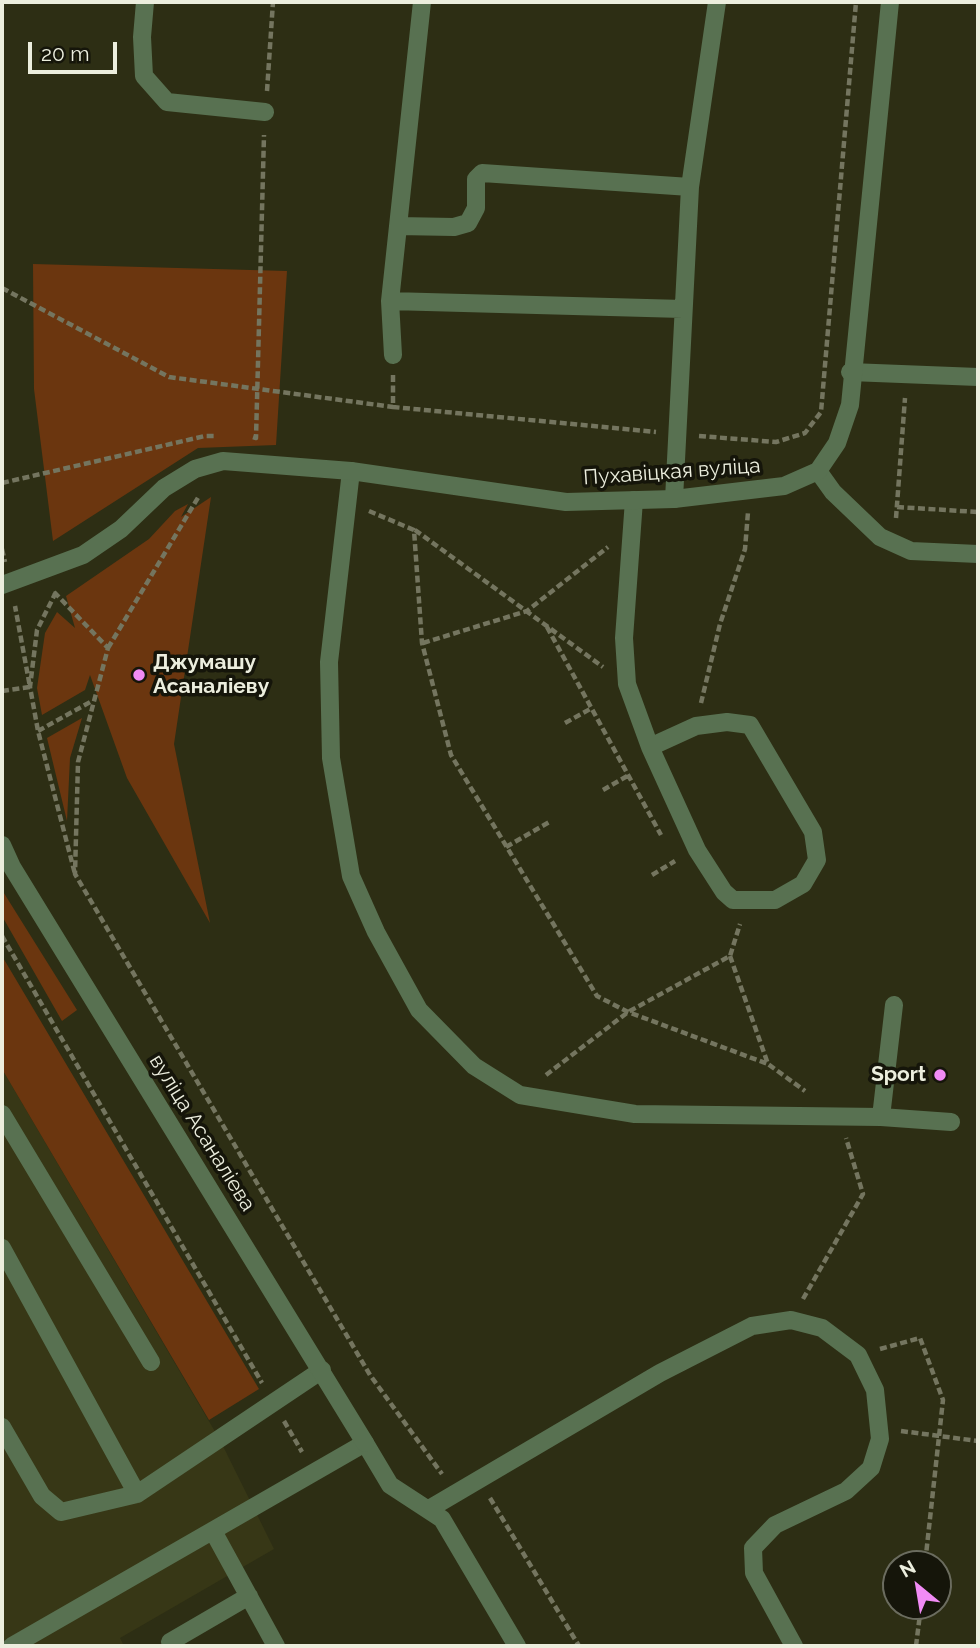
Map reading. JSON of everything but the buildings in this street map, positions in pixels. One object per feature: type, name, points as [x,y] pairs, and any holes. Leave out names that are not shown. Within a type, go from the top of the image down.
[{"type":"street","points":[[145,2],[142,37],[145,76],[167,102],[265,112]]},
{"type":"street","points":[[393,355],[390,301],[422,2]]},
{"type":"street","points":[[674,499],[690,187],[717,2]]},
{"type":"street","points":[[890,2],[850,372],[850,405],[837,443],[818,471],[859,519],[880,537],[911,551],[978,554]]},
{"type":"street","points":[[398,226],[454,227],[468,223],[476,208],[476,179],[482,173],[690,187]]},
{"type":"street","points":[[390,301],[682,309]]},
{"type":"street","points":[[850,372],[978,377]]},
{"type":"street","name":"Пухавіцкая вуліца","points":[[7,590],[83,555],[121,529],[164,488],[195,469],[223,461],[351,471],[566,502],[674,499],[784,486],[818,471]]},
{"type":"street","points":[[351,471],[329,662],[331,758],[351,876],[376,932],[419,1010],[474,1066],[520,1095],[635,1114],[881,1117],[951,1122]]},
{"type":"street","points":[[635,500],[624,638],[627,684],[650,747],[697,850],[724,892],[733,900],[775,900],[803,884],[817,860],[813,832],[750,725],[727,722],[696,726],[650,747]]},
{"type":"street","name":"вуліца Асаналіева","points":[[2,845],[60,947],[322,1370],[390,1485],[442,1519],[517,1646]]},
{"type":"street","points":[[881,1117],[894,1005]]},
{"type":"street","points":[[2,1114],[151,1362]]},
{"type":"street","points":[[2,1248],[137,1494]]},
{"type":"street","points":[[429,1509],[660,1373],[752,1326],[791,1320],[822,1328],[858,1355],[875,1390],[880,1439],[872,1468],[846,1491],[775,1525],[753,1548],[754,1573],[794,1646]]},
{"type":"street","points":[[2,1427],[42,1496],[61,1512],[137,1494],[322,1370]]},
{"type":"street","points":[[12,1646],[365,1443]]},
{"type":"street","points":[[214,1531],[276,1646]]},
{"type":"street","points":[[173,1646],[170,1642],[249,1596]]},
{"type":"path","points":[[244,437],[256,438],[265,112],[274,2]]},
{"type":"path","points":[[2,288],[169,377],[393,407]]},
{"type":"path","points":[[894,544],[905,396],[917,397]]},
{"type":"path","points":[[2,483],[205,436],[218,436]]},
{"type":"path","points":[[75,874],[78,762],[108,648],[204,488],[194,492]]},
{"type":"path","points":[[696,726],[720,624],[745,549],[751,490]]},
{"type":"path","points":[[347,502],[414,530],[627,684]]},
{"type":"path","points":[[897,507],[978,512]]},
{"type":"path","points":[[422,643],[527,611],[633,527]]},
{"type":"path","points":[[414,530],[422,643],[451,755],[597,996],[628,1012],[768,1063]]},
{"type":"path","points":[[30,687],[37,630],[54,592],[64,588]]},
{"type":"path","points":[[7,590],[38,731],[75,874],[370,1375],[456,1493]]},
{"type":"path","points":[[54,592],[108,648]]},
{"type":"path","points":[[547,626],[664,840]]},
{"type":"path","points":[[2,691],[30,687]]},
{"type":"path","points":[[38,731],[93,700]]},
{"type":"path","points":[[565,723],[592,708]]},
{"type":"path","points":[[603,790],[629,775]]},
{"type":"path","points":[[506,847],[551,821]]},
{"type":"path","points":[[652,875],[676,861],[670,850]]},
{"type":"path","points":[[520,1095],[628,1012],[730,956],[746,902]]},
{"type":"path","points":[[2,936],[314,1472]]},
{"type":"path","points":[[858,1355],[920,1338],[943,1400],[927,1550]]},
{"type":"path","points":[[879,1429],[978,1441]]},
{"type":"path","points":[[479,1479],[579,1646]]},
{"type":"path","points":[[916,1646],[919,1620]]},
{"type":"shaded area","points":[[33,264],[287,271],[276,445],[198,448],[53,541],[34,389]]},
{"type":"shaded area","points":[[211,497],[174,744],[210,923],[127,778],[90,675],[85,690],[42,715],[37,688],[45,633],[57,612],[75,628],[66,596],[149,539],[175,511],[188,504],[181,517]]},
{"type":"shaded area","points":[[82,718],[70,758],[67,821],[47,738]]},
{"type":"shaded area","points":[[2,890],[77,1010],[62,1021],[2,916]]},
{"type":"shaded area","points":[[2,956],[259,1389],[209,1420],[2,1069]]},
{"type":"shaded area","points":[[2,1069],[220,1440],[274,1549],[120,1638],[124,1646],[2,1646]]},
{"type":"place","name":"Джумашу Асаналіеву","points":[[139,675]]},
{"type":"place","name":"Sport","points":[[940,1075]]}]
